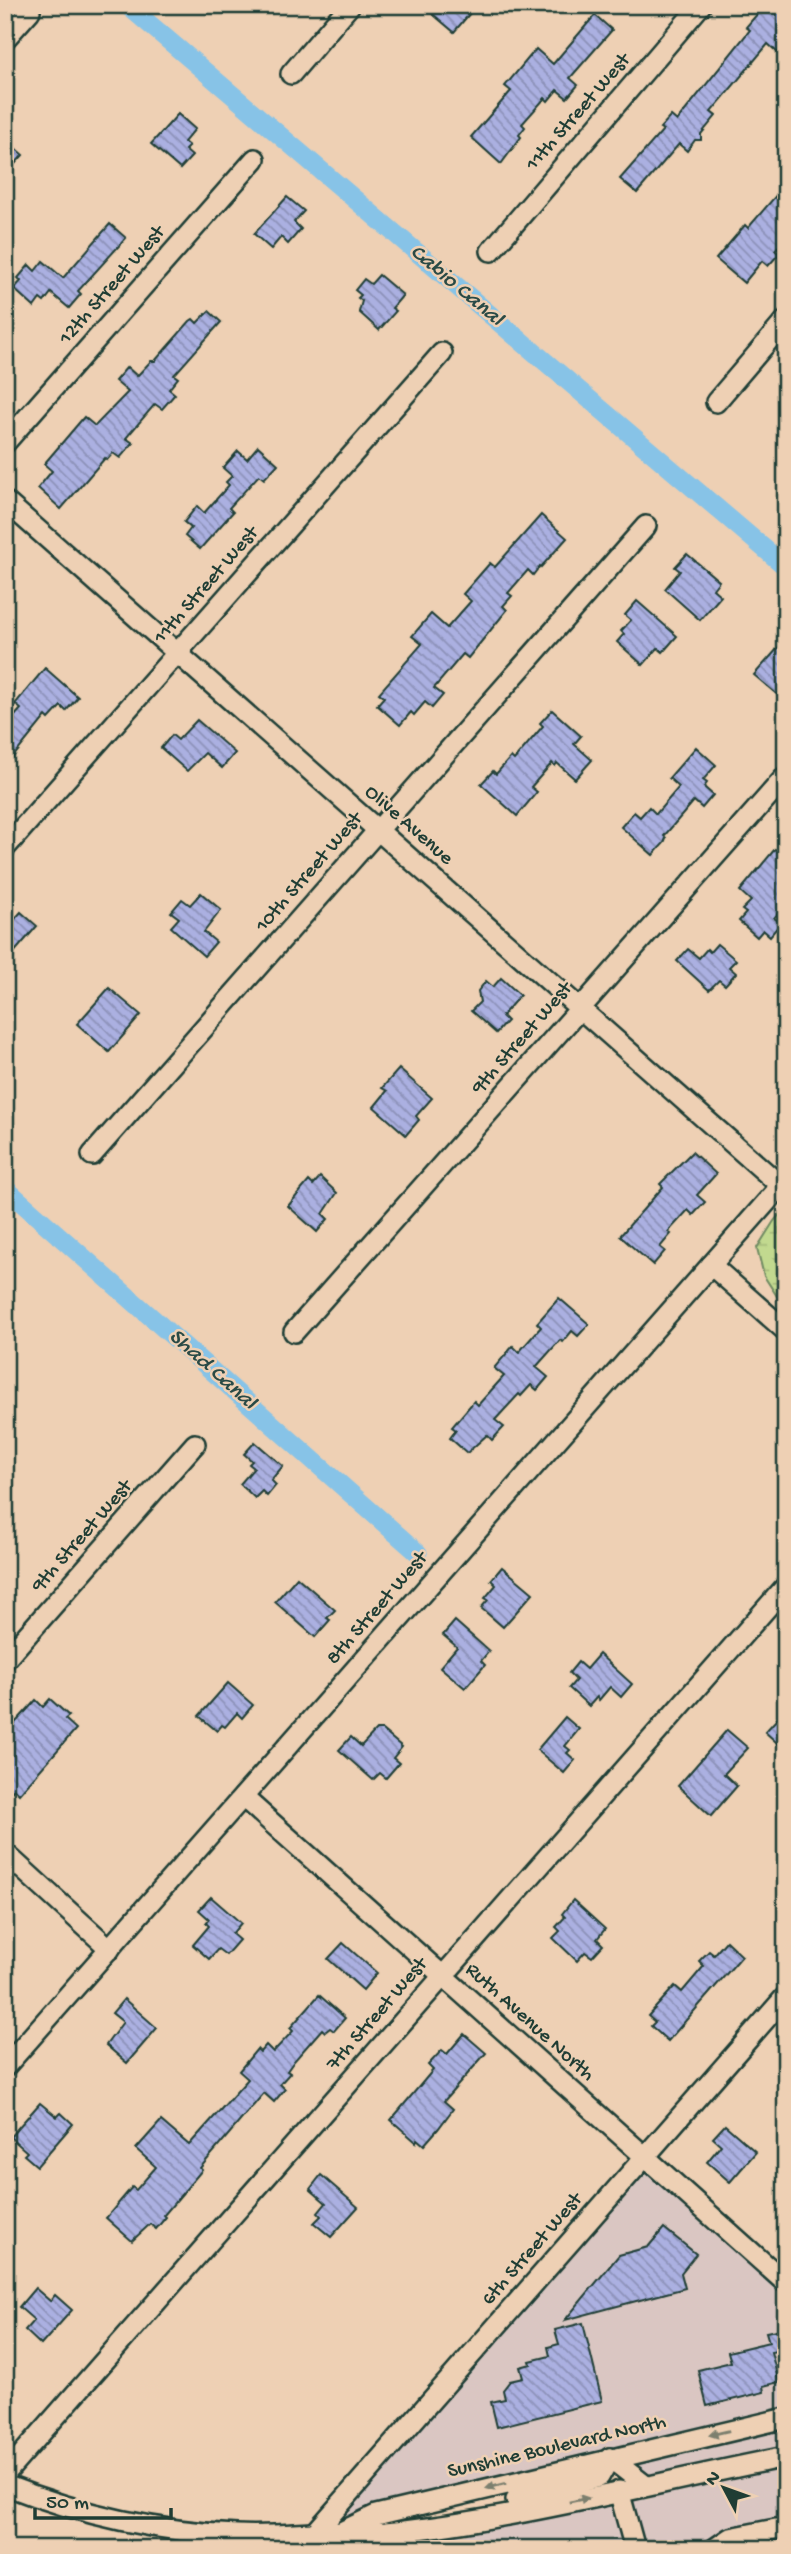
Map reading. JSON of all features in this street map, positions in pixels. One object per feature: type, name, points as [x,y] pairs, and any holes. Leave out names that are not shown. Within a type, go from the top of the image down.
[{"type":"street","points":[[291,74],[350,5]]},
{"type":"street","name":"11th Street West","points":[[491,251],[701,5]]},
{"type":"street","points":[[5,39],[30,11]]},
{"type":"street","name":"12th Street West","points":[[5,443],[255,159]]},
{"type":"street","points":[[716,402],[786,320]]},
{"type":"street","name":"11th Street West","points":[[5,848],[442,353]]},
{"type":"street","name":"Olive Avenue","points":[[5,501],[580,1008],[783,1183]]},
{"type":"street","name":"10th Street West","points":[[92,1155],[646,526]]},
{"type":"street","name":"9th Street West","points":[[294,1332],[786,776]]},
{"type":"street","name":"8th Street West","points":[[5,2067],[783,1183]]},
{"type":"street","points":[[711,1265],[786,1331]]},
{"type":"street","name":"9th Street West","points":[[5,1660],[195,1444]]},
{"type":"street","name":"7th Street West","points":[[5,2474],[786,1586]]},
{"type":"street","name":"Ruth Avenue North","points":[[243,1797],[786,2283]]},
{"type":"street","points":[[5,1853],[110,1948]]},
{"type":"street","name":"6th Street West","points":[[303,2539],[786,1996]]},
{"type":"street","name":"Sunshine Boulevard North","points":[[342,2532],[376,2515],[786,2418]]},
{"type":"street","name":"Sunshine Boulevard North","points":[[5,2485],[58,2505],[144,2525],[214,2534],[303,2539],[342,2532],[381,2533],[464,2523],[786,2457]]},
{"type":"street","points":[[464,2523],[489,2507],[599,2477],[610,2458],[646,2486]]},
{"type":"street","points":[[620,2491],[635,2549]]},
{"type":"street","points":[[714,2549],[730,2538],[786,2528]]},
{"type":"shaded area","points":[[655,2159],[786,2269],[786,2407],[611,2448],[606,2445],[603,2450],[372,2505],[339,2521],[332,2521]]},
{"type":"shaded area","points":[[786,2428],[786,2447],[647,2475],[633,2464]]},
{"type":"shaded area","points":[[786,2467],[786,2549],[412,2549],[403,2541],[460,2534],[462,2537],[469,2533],[644,2497],[648,2500],[652,2495]]},
{"type":"green space","points":[[786,1207],[786,1310],[764,1276],[757,1248]]},
{"type":"building","points":[[422,5],[477,5],[454,32]]},
{"type":"building","points":[[765,5],[786,5],[786,60],[768,44],[711,112],[716,116],[701,134],[701,140],[695,140],[687,151],[679,144],[637,193],[620,179],[663,130],[660,128],[671,116],[677,121],[750,30],[746,27]]},
{"type":"building","points":[[595,15],[612,30],[570,78],[578,85],[567,98],[557,90],[548,101],[545,98],[522,124],[525,127],[519,135],[521,137],[501,164],[471,137],[511,91],[505,86],[536,49],[553,64]]},
{"type":"building","points":[[178,114],[195,129],[184,142],[189,146],[185,150],[192,156],[180,169],[151,144]]},
{"type":"building","points":[[5,139],[23,155],[5,175]]},
{"type":"building","points":[[786,184],[786,238],[775,250],[779,254],[768,266],[762,261],[744,283],[716,259],[745,225],[748,228]]},
{"type":"building","points":[[287,197],[304,211],[294,222],[301,229],[288,244],[281,237],[271,249],[254,234]]},
{"type":"building","points":[[110,224],[126,238],[78,291],[81,294],[69,308],[51,293],[44,302],[40,299],[34,307],[14,289],[21,281],[18,278],[29,265],[35,271],[43,261],[63,278]]},
{"type":"building","points":[[379,275],[403,295],[392,308],[396,311],[379,330],[359,312],[362,301],[358,298],[361,295],[355,290],[364,279],[371,284]]},
{"type":"building","points":[[209,311],[221,322],[174,375],[178,378],[169,389],[175,394],[162,409],[155,404],[126,438],[133,443],[120,458],[113,453],[107,460],[105,458],[61,509],[38,488],[52,471],[44,464],[84,417],[95,426],[128,392],[115,381],[127,367],[137,376],[151,361],[155,361],[190,321],[193,319],[197,323]]},
{"type":"building","points":[[258,446],[278,464],[264,479],[259,475],[229,508],[233,512],[200,549],[185,536],[191,528],[184,522],[197,506],[204,513],[229,485],[226,482],[232,476],[223,468],[238,451],[247,459]]},
{"type":"building","points":[[541,515],[567,538],[533,575],[528,570],[508,593],[512,596],[503,606],[507,610],[468,658],[463,654],[434,688],[443,695],[432,708],[425,702],[414,715],[411,712],[400,725],[377,705],[384,697],[379,693],[422,644],[412,636],[431,614],[447,628],[471,601],[463,594],[490,563],[495,567]]},
{"type":"building","points":[[687,554],[719,581],[713,589],[721,596],[700,620],[665,589],[680,571],[675,567]]},
{"type":"building","points":[[637,601],[677,636],[663,652],[658,648],[643,665],[617,642],[624,634],[621,631],[631,620],[625,615]]},
{"type":"building","points":[[786,639],[786,702],[754,675]]},
{"type":"building","points":[[45,668],[78,697],[66,711],[61,706],[49,719],[46,716],[5,767],[5,727],[21,709],[15,704]]},
{"type":"building","points":[[552,710],[581,736],[574,744],[592,760],[575,779],[557,763],[555,766],[552,763],[531,787],[537,792],[517,816],[481,784],[493,771],[496,774],[511,757],[514,760],[543,726],[540,723]]},
{"type":"building","points":[[197,720],[235,753],[222,768],[205,753],[187,771],[161,748],[172,735],[178,740]]},
{"type":"building","points":[[696,747],[716,765],[703,780],[707,783],[704,787],[713,795],[702,808],[694,801],[664,836],[664,843],[653,855],[621,827],[634,812],[640,817],[649,807],[656,814],[679,787],[669,778]]},
{"type":"building","points":[[775,849],[786,858],[786,904],[774,918],[781,923],[770,936],[763,930],[757,937],[739,921],[746,913],[742,910],[751,901],[740,891]]},
{"type":"building","points":[[201,893],[221,910],[204,932],[216,942],[204,956],[171,927],[179,918],[171,912],[182,899],[190,905]]},
{"type":"building","points":[[21,912],[37,926],[5,963],[5,930]]},
{"type":"building","points":[[717,944],[736,960],[729,967],[736,973],[725,985],[719,980],[709,990],[677,961],[688,949],[699,958],[707,949],[710,952]]},
{"type":"building","points":[[501,978],[520,995],[502,1016],[507,1021],[496,1033],[471,1011],[480,1002],[478,991],[486,981],[493,987]]},
{"type":"building","points":[[109,988],[141,1015],[109,1052],[77,1024]]},
{"type":"building","points":[[399,1069],[432,1098],[416,1116],[419,1120],[406,1135],[374,1107],[387,1091],[382,1088]]},
{"type":"building","points":[[692,1152],[716,1174],[697,1195],[705,1202],[693,1215],[688,1210],[668,1232],[671,1234],[660,1247],[665,1251],[653,1265],[620,1236],[663,1187],[660,1184]]},
{"type":"building","points":[[320,1177],[337,1193],[323,1214],[328,1219],[317,1232],[288,1206],[309,1181],[313,1185]]},
{"type":"building","points":[[559,1298],[589,1324],[578,1336],[572,1331],[563,1342],[560,1340],[536,1367],[548,1377],[537,1390],[531,1385],[521,1396],[519,1394],[495,1420],[504,1427],[492,1440],[487,1435],[467,1453],[450,1438],[456,1430],[452,1427],[474,1401],[478,1405],[504,1376],[494,1368],[513,1346],[519,1352],[541,1327],[537,1323]]},
{"type":"building","points":[[255,1442],[283,1466],[271,1480],[276,1485],[267,1496],[262,1491],[255,1498],[240,1484],[254,1468],[249,1464],[252,1461],[244,1454]]},
{"type":"building","points":[[502,1567],[533,1593],[503,1627],[481,1608],[488,1600],[485,1598],[496,1585],[491,1580]]},
{"type":"building","points":[[297,1577],[335,1610],[315,1637],[275,1602]]},
{"type":"building","points":[[455,1621],[489,1651],[481,1661],[485,1665],[465,1688],[440,1667],[457,1647],[443,1635]]},
{"type":"building","points":[[599,1654],[632,1684],[621,1697],[610,1687],[599,1700],[597,1697],[589,1706],[569,1688],[576,1680],[569,1673],[578,1662],[586,1669]]},
{"type":"building","points":[[228,1683],[253,1705],[242,1718],[237,1713],[225,1727],[222,1725],[217,1731],[199,1716]]},
{"type":"building","points":[[50,1699],[69,1716],[65,1719],[76,1729],[19,1794],[14,1789],[5,1799],[5,1734],[36,1700],[43,1707]]},
{"type":"building","points":[[565,1717],[579,1729],[565,1746],[570,1750],[567,1753],[575,1760],[564,1773],[537,1750]]},
{"type":"building","points":[[777,1719],[786,1727],[786,1751],[765,1732]]},
{"type":"building","points":[[376,1730],[382,1730],[402,1747],[393,1758],[399,1763],[386,1778],[380,1773],[373,1780],[339,1750],[351,1737],[361,1746]]},
{"type":"building","points":[[727,1730],[748,1748],[724,1774],[737,1786],[711,1816],[678,1786]]},
{"type":"building","points":[[211,1897],[241,1923],[232,1934],[239,1940],[226,1955],[218,1949],[209,1959],[193,1945],[209,1926],[206,1923],[209,1919],[199,1910]]},
{"type":"building","points":[[573,1900],[605,1929],[597,1939],[603,1945],[592,1957],[585,1952],[577,1961],[553,1938],[560,1931],[556,1927],[565,1917],[562,1914]]},
{"type":"building","points":[[726,1941],[742,1956],[668,2041],[651,2026],[655,2022],[648,2016],[675,1986],[682,1992],[704,1966],[699,1961],[709,1951],[714,1955]]},
{"type":"building","points":[[343,1943],[377,1973],[363,1990],[328,1959]]},
{"type":"building","points":[[319,1995],[345,2018],[334,2031],[330,2028],[325,2032],[322,2029],[294,2061],[287,2071],[290,2073],[280,2084],[285,2089],[274,2102],[264,2093],[200,2168],[202,2170],[164,2215],[166,2217],[156,2229],[150,2224],[132,2241],[106,2218],[132,2187],[136,2190],[156,2167],[136,2149],[161,2121],[189,2145],[248,2079],[239,2071],[257,2049],[260,2052],[266,2045],[273,2052],[293,2031],[290,2028]]},
{"type":"building","points":[[124,1999],[157,2028],[127,2063],[106,2045],[123,2022],[112,2013]]},
{"type":"building","points":[[464,2034],[486,2053],[444,2101],[453,2109],[438,2129],[424,2145],[417,2139],[416,2142],[391,2120],[433,2070],[428,2065],[442,2050],[447,2054]]},
{"type":"building","points":[[40,2103],[57,2117],[61,2113],[73,2124],[37,2166],[24,2155],[27,2152],[10,2137]]},
{"type":"building","points":[[725,2125],[756,2152],[730,2182],[707,2162],[721,2145],[713,2138]]},
{"type":"building","points":[[321,2175],[358,2207],[331,2237],[314,2223],[321,2216],[318,2213],[326,2203],[310,2189]]},
{"type":"building","points":[[664,2228],[696,2254],[681,2273],[685,2288],[565,2320],[619,2255],[648,2247]]},
{"type":"building","points":[[35,2288],[50,2301],[55,2295],[72,2310],[41,2345],[25,2330],[34,2320],[19,2307]]},
{"type":"building","points":[[583,2323],[602,2401],[497,2427],[491,2402],[505,2399],[503,2390],[510,2381],[523,2378],[520,2367],[531,2364],[530,2361],[550,2356],[548,2347],[559,2344],[555,2330]]},
{"type":"building","points":[[781,2329],[786,2349],[771,2352],[779,2382],[763,2386],[764,2392],[707,2406],[698,2370],[731,2362],[728,2352],[769,2342],[766,2332]]},
{"type":"waterway","name":"Cabio Canal","points":[[127,5],[786,567]]},
{"type":"waterway","name":"Shad Canal","points":[[5,1188],[418,1553]]}]
